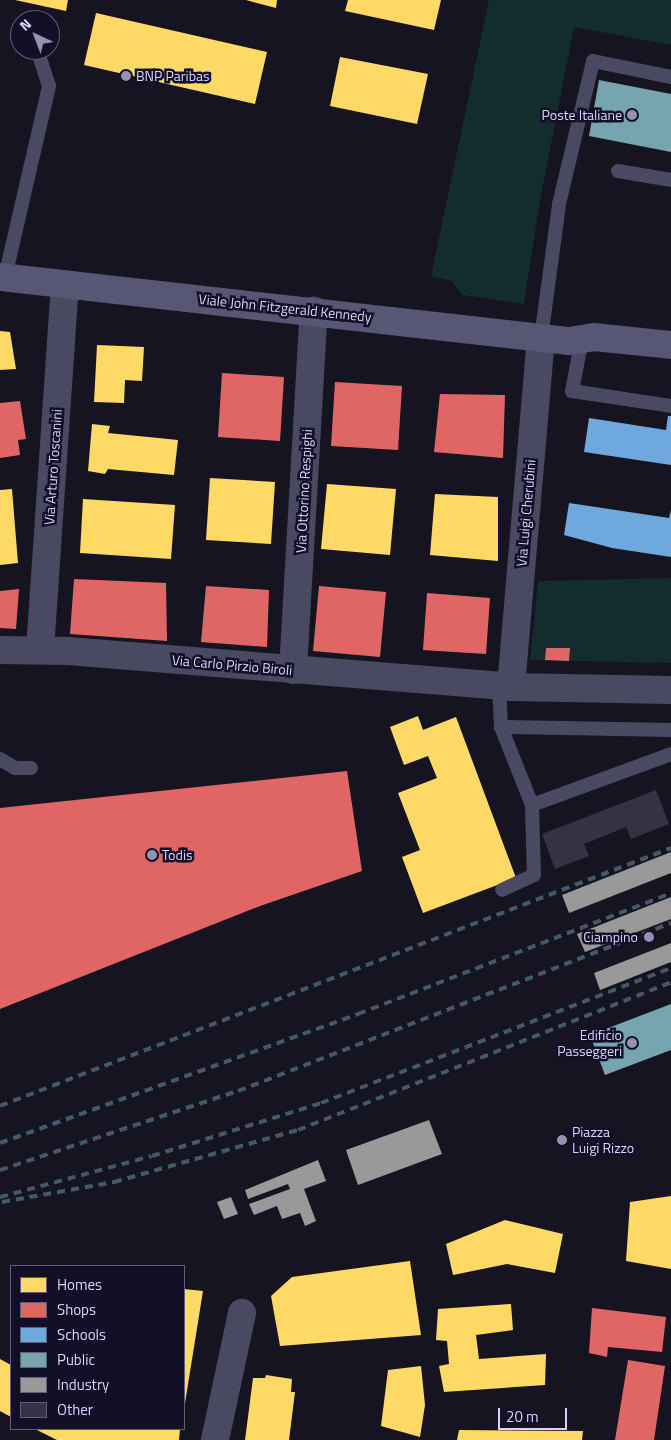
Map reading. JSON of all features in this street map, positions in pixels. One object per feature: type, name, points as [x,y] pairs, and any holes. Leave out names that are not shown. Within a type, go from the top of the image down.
[{"type":"street","name":"Viale John Fitzgerald Kennedy","points":[[2,277],[541,338],[574,345],[594,356],[671,363]]},
{"type":"street","name":"Via Arturo Toscanini","points":[[40,650],[65,285]]},
{"type":"street","name":"Via Ottorino Respighi","points":[[293,670],[314,311]]},
{"type":"street","name":"Viale John Fitzgerald Kennedy","points":[[574,345],[594,337],[671,345]]},
{"type":"street","name":"Via Luigi Cherubini","points":[[505,687],[541,338]]},
{"type":"street","name":"Via Carlo Pirzio Biroli","points":[[0,650],[40,650],[505,687],[671,690]]},
{"type":"street","points":[[215,1440],[242,1313]]},
{"type":"lane","points":[[2,277],[49,86],[40,60]]},
{"type":"lane","points":[[541,338],[559,204],[593,61],[671,77]]},
{"type":"lane","points":[[618,171],[671,180]]},
{"type":"lane","points":[[574,345],[572,392],[671,406]]},
{"type":"lane","points":[[502,890],[534,875],[532,805],[502,727],[505,687]]},
{"type":"lane","points":[[502,727],[671,730]]},
{"type":"lane","points":[[532,805],[671,754]]},
{"type":"lane","points":[[0,759],[15,768],[31,768]]},
{"type":"green space","points":[[489,0],[671,0],[671,45],[574,27],[540,200],[524,304],[463,295],[451,281],[431,276]]},
{"type":"green space","points":[[671,578],[671,663],[530,660],[538,581]]},
{"type":"building: Homes","points":[[15,0],[68,0],[66,11]]},
{"type":"building: Homes","points":[[246,0],[277,0],[276,8]]},
{"type":"building: Homes","points":[[348,0],[441,0],[434,30],[345,11]]},
{"type":"building: Homes","points":[[96,13],[267,52],[255,104],[84,65]]},
{"type":"building: Homes","points":[[340,57],[428,74],[417,124],[330,106]]},
{"type":"building: Homes","points":[[0,331],[10,332],[16,369],[0,370]]},
{"type":"building: Homes","points":[[97,345],[144,347],[142,381],[125,380],[124,403],[94,402]]},
{"type":"building: Homes","points":[[92,424],[110,426],[108,433],[178,440],[174,475],[108,469],[105,474],[88,471]]},
{"type":"building: Homes","points":[[210,478],[275,482],[271,544],[206,540]]},
{"type":"building: Homes","points":[[327,484],[396,489],[390,555],[321,549]]},
{"type":"building: Homes","points":[[12,489],[18,563],[0,565],[0,490]]},
{"type":"building: Homes","points":[[435,494],[498,497],[498,561],[430,555]]},
{"type":"building: Homes","points":[[83,499],[175,505],[171,559],[80,553]]},
{"type":"building: Homes","points":[[418,716],[423,730],[456,717],[516,878],[423,913],[402,857],[420,850],[398,793],[437,778],[428,756],[404,765],[390,727]]},
{"type":"building: Homes","points":[[671,1196],[671,1269],[626,1261],[630,1202]]},
{"type":"building: Homes","points":[[505,1220],[563,1234],[555,1273],[507,1264],[453,1275],[446,1244]]},
{"type":"building: Homes","points":[[410,1261],[421,1335],[280,1346],[271,1296],[292,1277]]},
{"type":"building: Homes","points":[[185,1289],[203,1291],[185,1403]]},
{"type":"building: Homes","points":[[511,1304],[513,1330],[476,1335],[479,1359],[546,1354],[545,1385],[444,1392],[439,1366],[449,1364],[447,1341],[436,1340],[438,1309]]},
{"type":"building: Homes","points":[[0,1359],[10,1364],[10,1416],[0,1411]]},
{"type":"building: Homes","points":[[421,1366],[425,1405],[420,1437],[381,1426],[388,1370]]},
{"type":"building: Homes","points":[[266,1375],[292,1379],[291,1392],[295,1392],[289,1440],[245,1440],[253,1378],[265,1378]]},
{"type":"building: Homes","points":[[37,1430],[180,1430],[179,1440],[57,1440]]},
{"type":"building: Homes","points":[[459,1430],[583,1431],[582,1440],[457,1440]]},
{"type":"building: Shops","points":[[222,373],[284,377],[280,441],[218,437]]},
{"type":"building: Shops","points":[[335,382],[402,386],[398,450],[331,446]]},
{"type":"building: Shops","points":[[440,394],[505,395],[503,458],[434,452]]},
{"type":"building: Shops","points":[[20,401],[26,439],[18,440],[20,455],[0,458],[0,403]]},
{"type":"building: Shops","points":[[74,579],[166,583],[167,641],[70,634]]},
{"type":"building: Shops","points":[[206,586],[269,590],[267,647],[201,642]]},
{"type":"building: Shops","points":[[319,586],[386,592],[380,657],[313,651]]},
{"type":"building: Shops","points":[[19,589],[16,629],[0,628],[0,591]]},
{"type":"building: Shops","points":[[427,593],[490,598],[486,654],[423,650]]},
{"type":"building: Shops","points":[[546,648],[570,648],[569,661],[545,660]]},
{"type":"building: Shops","points":[[347,771],[362,871],[260,906],[0,1009],[0,808]]},
{"type":"building: Shops","points":[[592,1308],[666,1317],[662,1352],[608,1347],[607,1357],[589,1353]]},
{"type":"building: Shops","points":[[628,1360],[665,1366],[654,1440],[615,1440]]},
{"type":"building: Schools","points":[[668,416],[671,416],[671,465],[584,452],[589,418],[666,430]]},
{"type":"building: Schools","points":[[569,503],[669,518],[671,510],[671,557],[612,548],[564,535]]},
{"type":"building: Public","name":"Poste Italiane","points":[[599,80],[671,94],[671,152],[589,136]]},
{"type":"building: Public","name":"Edificio Passeggeri","points":[[671,1004],[671,1050],[605,1075],[590,1035]]},
{"type":"building: Industry","points":[[671,852],[671,873],[569,913],[562,895]]},
{"type":"building: Industry","points":[[671,897],[671,919],[585,952],[577,934]]},
{"type":"building: Industry","points":[[671,943],[671,962],[600,990],[594,973]]},
{"type":"building: Industry","points":[[429,1120],[442,1154],[358,1185],[346,1150]]},
{"type":"building: Industry","points":[[318,1160],[326,1181],[304,1189],[316,1221],[305,1226],[300,1213],[282,1219],[277,1206],[254,1215],[249,1204],[290,1189],[288,1184],[248,1199],[245,1190]]},
{"type":"building: Industry","points":[[231,1197],[238,1214],[224,1219],[217,1202]]},
{"type":"building: Other","points":[[656,790],[669,824],[631,839],[626,827],[584,844],[589,856],[555,869],[542,834]]},
{"type":"railway","points":[[0,1106],[671,848]]},
{"type":"railway","points":[[0,1143],[358,1014],[671,893]]},
{"type":"railway","points":[[0,1170],[238,1091],[671,923]]},
{"type":"railway","points":[[0,1197],[152,1156],[321,1103],[671,968]]},
{"type":"railway","points":[[2,1202],[114,1182],[298,1130],[671,982]]},
{"type":"place","name":"BNP Paribas","points":[[126,76]]},
{"type":"place","name":"Poste Italiane","points":[[632,115]]},
{"type":"place","name":"Todis","points":[[152,855]]},
{"type":"place","name":"Ciampino","points":[[649,937]]},
{"type":"place","name":"Edificio Passeggeri","points":[[632,1043]]},
{"type":"place","name":"Piazza Luigi Rizzo","points":[[562,1140]]}]
